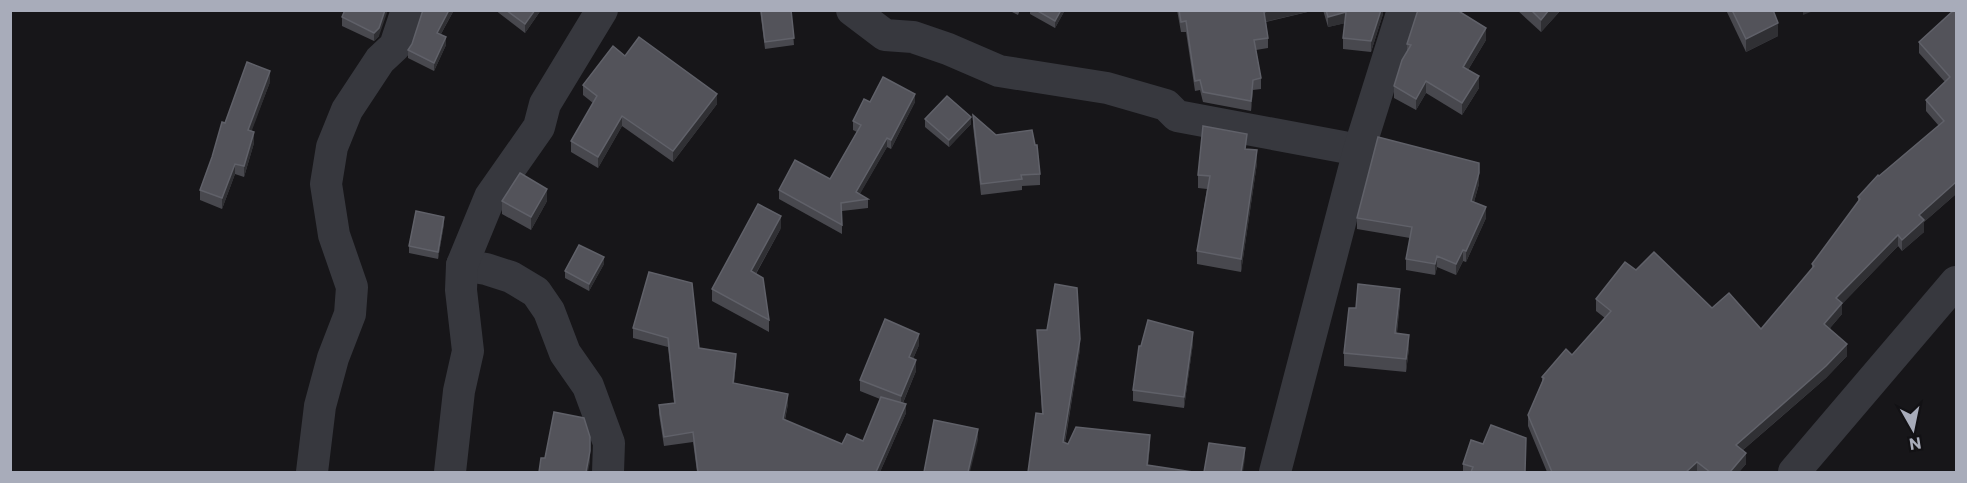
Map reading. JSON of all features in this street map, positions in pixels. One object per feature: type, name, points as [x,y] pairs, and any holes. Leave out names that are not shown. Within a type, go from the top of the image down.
[{"type":"street","points":[[312,472],[321,406],[333,358],[350,314],[352,287],[334,235],[326,184],[332,147],[347,110],[380,60],[395,46],[407,10]]},
{"type":"street","points":[[450,472],[459,391],[468,351],[461,290],[462,265],[490,197],[539,127],[545,104],[602,10]]},
{"type":"street","points":[[852,10],[885,35],[913,37],[999,71],[1107,88],[1166,105],[1177,116],[1359,150]]},
{"type":"street","points":[[1275,472],[1359,150],[1403,10]]},
{"type":"street","points":[[462,265],[486,269],[511,277],[536,292],[549,311],[565,353],[588,386],[609,443],[608,472]]},
{"type":"street","points":[[1794,472],[1956,282]]},
{"type":"building","points":[[345,10],[385,10],[379,28],[374,33],[342,17]]},
{"type":"building","points":[[423,10],[449,10],[437,33],[446,37],[434,63],[408,50]]},
{"type":"building","points":[[506,10],[535,10],[525,24]]},
{"type":"building","points":[[761,10],[791,10],[794,38],[765,42]]},
{"type":"building","points":[[1036,10],[1061,10],[1055,21]]},
{"type":"building","points":[[1179,10],[1270,10],[1264,12],[1268,38],[1254,40],[1261,78],[1253,80],[1251,101],[1203,92],[1200,80],[1195,81],[1186,21],[1181,22]]},
{"type":"building","points":[[1326,10],[1381,10],[1371,41],[1343,38],[1346,12],[1328,17]]},
{"type":"building","points":[[1418,10],[1457,10],[1486,28],[1463,67],[1479,76],[1462,103],[1426,81],[1416,99],[1394,86],[1402,60],[1411,45],[1407,44]]},
{"type":"building","points":[[1531,10],[1549,10],[1541,20]]},
{"type":"building","points":[[1732,10],[1773,10],[1778,23],[1746,39]]},
{"type":"building","points":[[1956,10],[1956,182],[1919,215],[1924,220],[1902,240],[1898,235],[1836,298],[1842,303],[1824,324],[1847,344],[1826,366],[1736,445],[1746,453],[1730,472],[1710,472],[1697,462],[1686,472],[1552,472],[1528,415],[1544,378],[1542,377],[1566,349],[1572,355],[1611,311],[1596,299],[1625,262],[1636,270],[1654,252],[1712,308],[1729,293],[1761,329],[1814,266],[1812,264],[1860,199],[1858,197],[1878,175],[1944,121],[1926,100],[1950,77],[1919,42]]},
{"type":"building","points":[[639,37],[717,94],[673,151],[622,116],[598,157],[571,141],[597,96],[583,85],[613,46],[625,56]]},
{"type":"building","points":[[247,62],[270,71],[248,130],[254,132],[244,166],[235,164],[222,198],[200,190],[222,122],[225,123]]},
{"type":"building","points":[[883,77],[915,94],[891,140],[887,138],[856,192],[868,199],[841,203],[842,225],[779,190],[795,160],[830,179],[861,125],[853,121],[864,99],[870,102]]},
{"type":"building","points":[[947,96],[971,117],[949,140],[925,119]]},
{"type":"building","points":[[973,115],[996,135],[1032,130],[1035,145],[1037,145],[1040,174],[1021,175],[1022,179],[981,184]]},
{"type":"building","points":[[1203,126],[1247,134],[1245,149],[1257,150],[1241,259],[1197,251],[1210,176],[1198,175]]},
{"type":"building","points":[[1378,137],[1479,163],[1479,173],[1471,201],[1486,207],[1466,251],[1463,250],[1456,264],[1437,256],[1435,264],[1406,259],[1412,227],[1357,218]]},
{"type":"building","points":[[520,173],[547,189],[531,217],[502,201]]},
{"type":"building","points":[[758,204],[781,216],[751,271],[763,278],[769,320],[712,289]]},
{"type":"building","points":[[416,211],[444,217],[438,252],[409,246]]},
{"type":"building","points":[[579,245],[604,257],[589,284],[565,271]]},
{"type":"building","points":[[649,272],[692,283],[699,348],[736,354],[733,383],[788,394],[783,419],[842,444],[847,434],[863,441],[881,397],[906,404],[876,472],[698,472],[693,432],[664,437],[659,405],[675,403],[668,338],[633,328]]},
{"type":"building","points":[[1055,284],[1077,288],[1080,339],[1063,442],[1068,444],[1076,427],[1150,435],[1147,465],[1193,472],[1028,472],[1036,413],[1043,414],[1037,330],[1047,330]]},
{"type":"building","points":[[1358,284],[1400,289],[1395,333],[1409,335],[1406,359],[1344,353],[1349,308],[1356,308]]},
{"type":"building","points":[[885,319],[919,334],[909,357],[916,360],[901,396],[860,380]]},
{"type":"building","points":[[1148,320],[1193,332],[1184,397],[1133,390],[1139,346],[1141,346]]},
{"type":"building","points":[[554,412],[584,418],[590,437],[586,472],[539,472],[541,458],[545,458]]},
{"type":"building","points":[[934,420],[978,429],[968,472],[924,472]]},
{"type":"building","points":[[1491,425],[1526,438],[1525,472],[1471,472],[1473,467],[1463,464],[1471,440],[1483,444]]},
{"type":"building","points":[[1209,443],[1245,448],[1241,472],[1204,472]]}]
